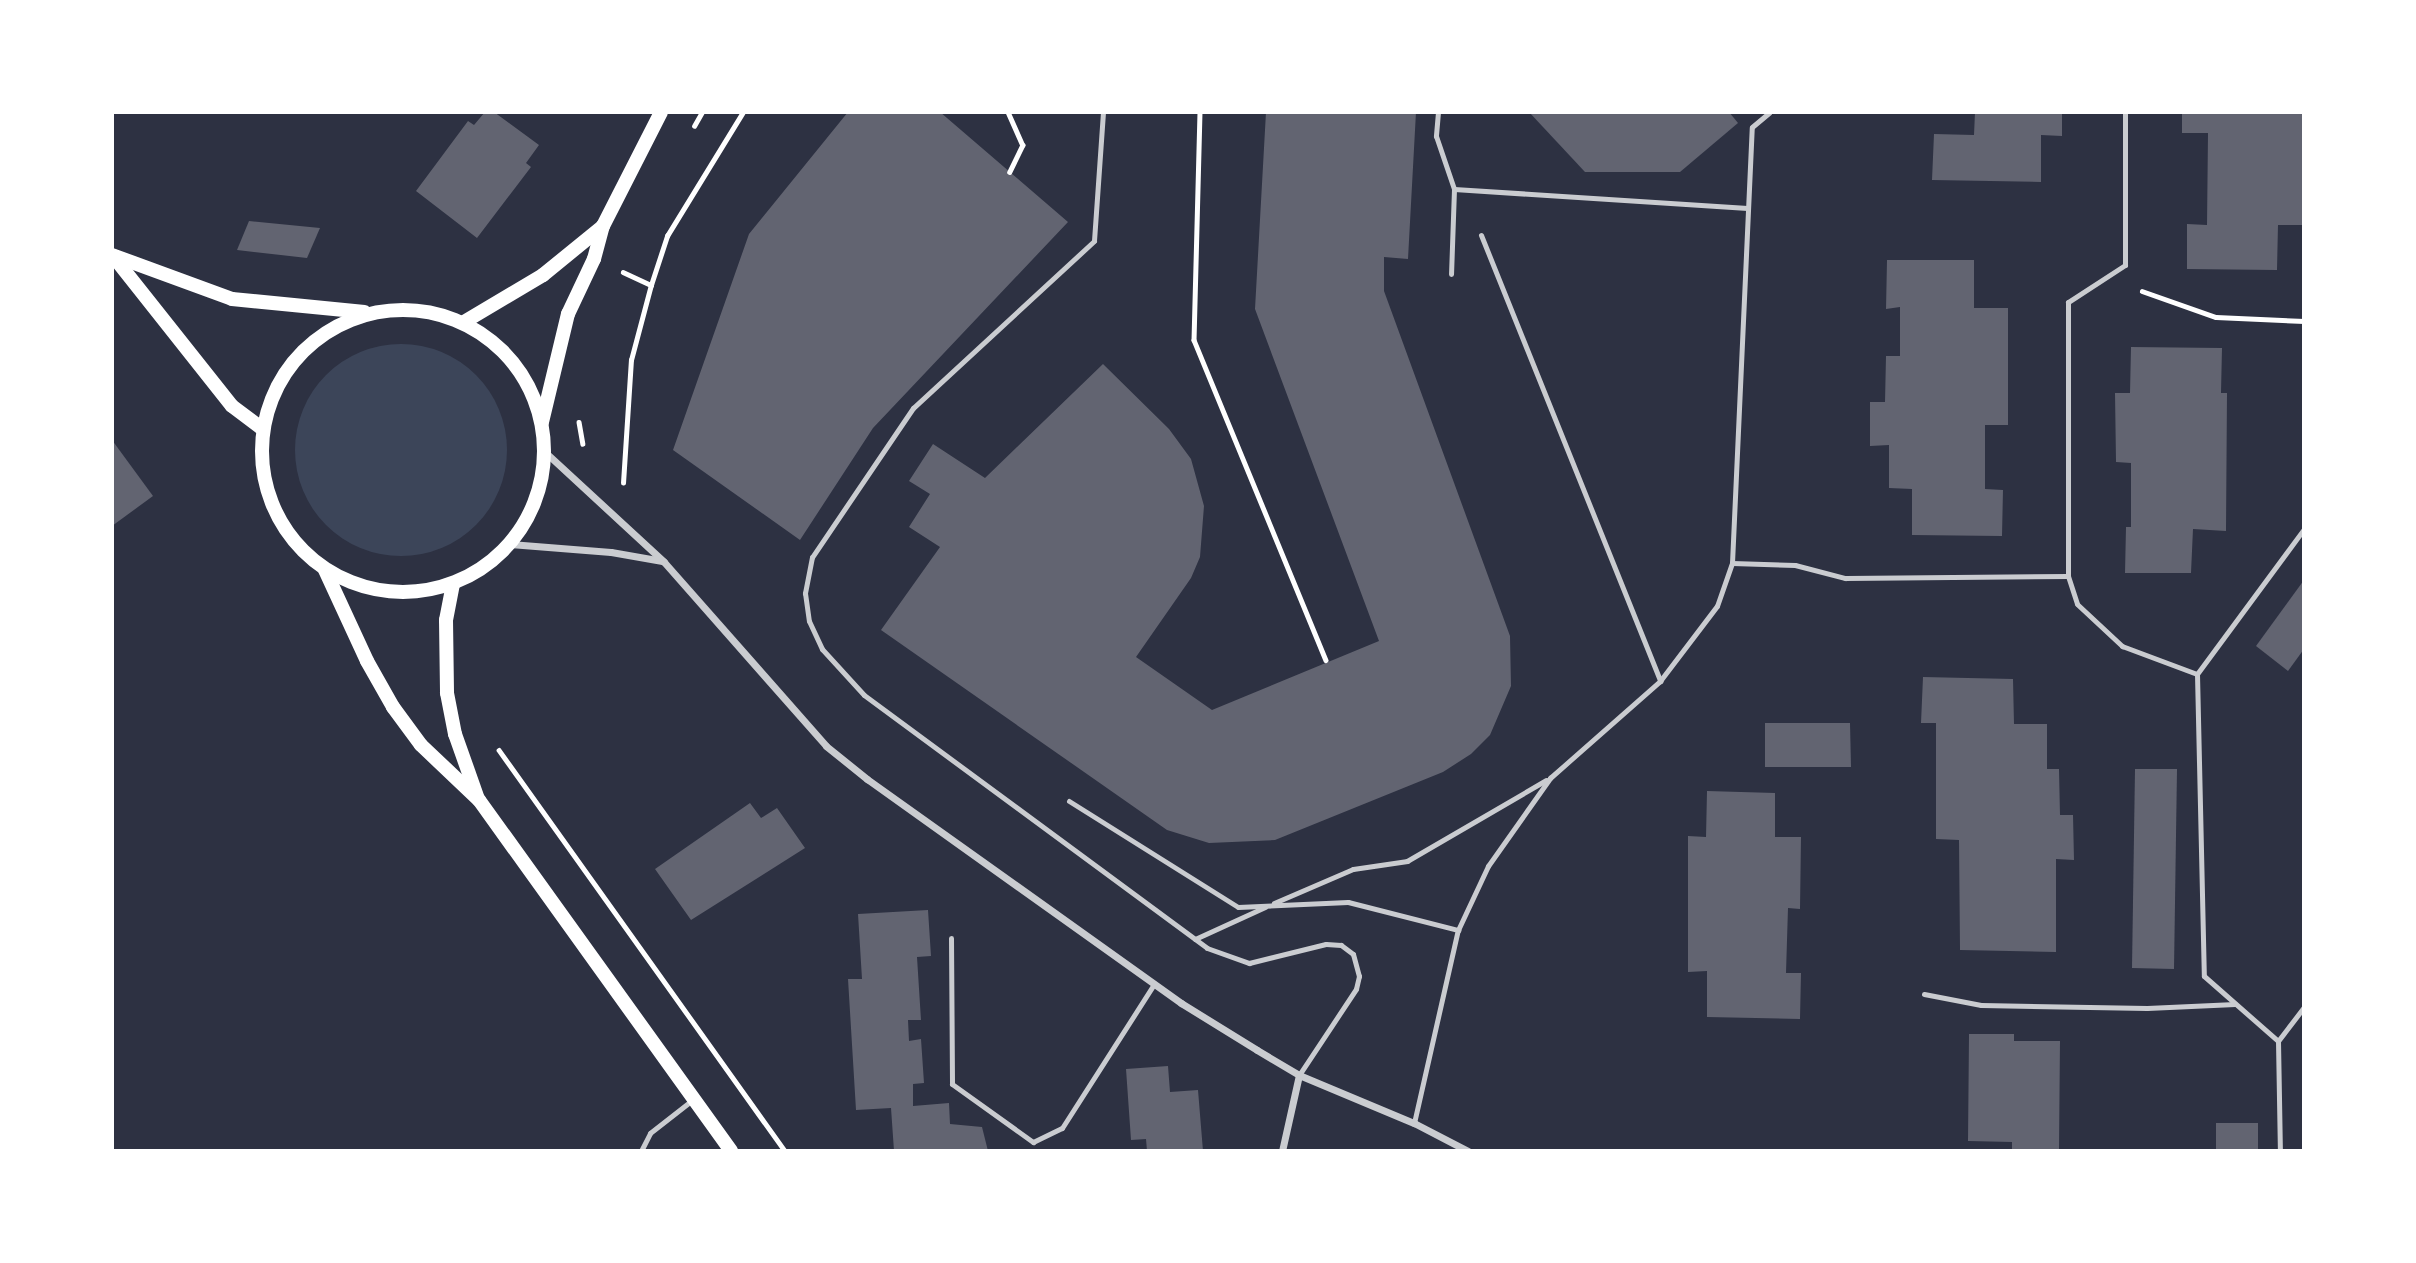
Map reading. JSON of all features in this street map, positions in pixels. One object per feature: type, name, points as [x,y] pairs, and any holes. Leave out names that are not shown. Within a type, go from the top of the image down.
[{"type":"main road","points":[[542,422],[568,314],[594,259],[603,226],[661,112]]},
{"type":"main road","points":[[464,322],[543,275],[603,226]]},
{"type":"main road","points":[[112,255],[232,299],[368,312],[417,309],[464,322],[500,347],[527,381],[542,422],[545,452],[541,486],[529,517],[510,544],[484,568],[453,583],[410,593],[365,588],[325,570],[295,543],[273,509],[261,471],[262,429],[274,390],[297,355],[330,329],[368,312]]},
{"type":"main road","points":[[112,255],[232,406],[262,429]]},
{"type":"main road","points":[[325,570],[367,661],[393,707],[421,745],[479,800],[731,1151]]},
{"type":"main road","points":[[453,583],[446,620],[447,693],[455,734],[479,800]]},
{"type":"street","points":[[545,452],[664,562],[826,746],[1154,984],[1299,1075],[1414,1123],[1468,1151]]},
{"type":"street","points":[[510,544],[611,552],[664,562]]},
{"type":"street","points":[[1282,1151],[1299,1075]]},
{"type":"lane","points":[[1102,112],[1094,241],[914,408],[812,557],[805,593],[809,621],[822,649],[864,695],[1207,948],[1249,963],[1326,944],[1341,945],[1353,954],[1359,976],[1356,989],[1299,1075]]},
{"type":"lane","points":[[1438,112],[1436,136],[1454,189],[1451,274]]},
{"type":"lane","points":[[1195,939],[1353,869],[1407,861],[1550,778],[1660,681],[1717,606],[1732,564],[1752,127],[1770,112]]},
{"type":"lane","points":[[2124,112],[2124,265],[2068,302],[2068,576],[2077,604],[2122,646],[2197,674]]},
{"type":"lane","points":[[1454,189],[1747,208]]},
{"type":"lane","points":[[1481,235],[1660,681]]},
{"type":"lane","points":[[2278,1041],[2204,976],[2197,674],[2304,529]]},
{"type":"lane","points":[[1732,564],[1796,565],[1845,579],[2068,576]]},
{"type":"lane","points":[[1414,1123],[1458,930],[1488,866],[1550,778]]},
{"type":"lane","points":[[1069,801],[1238,907],[1348,902],[1458,930]]},
{"type":"lane","points":[[951,939],[952,1084],[1033,1142],[1062,1128],[1154,984]]},
{"type":"lane","points":[[1924,994],[1981,1004],[2147,1008],[2235,1004]]},
{"type":"lane","points":[[2280,1151],[2278,1041],[2304,1007]]},
{"type":"lane","points":[[641,1151],[650,1133],[694,1099]]},
{"type":"path","points":[[691,132],[702,112]]},
{"type":"path","points":[[625,491],[631,360],[651,285],[667,236],[743,112]]},
{"type":"path","points":[[1008,112],[1023,145],[1010,172]]},
{"type":"path","points":[[1200,112],[1194,340],[1326,660]]},
{"type":"path","points":[[621,263],[617,270],[651,285]]},
{"type":"path","points":[[2105,277],[2216,317],[2304,321]]},
{"type":"path","points":[[576,409],[586,454]]},
{"type":"path","points":[[493,741],[785,1151]]},
{"type":"shaded area","points":[[401,344],[442,352],[476,375],[499,409],[507,450],[499,491],[476,525],[442,548],[401,556],[360,548],[326,525],[303,491],[295,450],[303,409],[326,375],[360,352]]},
{"type":"building","points":[[485,112],[494,112],[539,145],[526,163],[531,167],[477,238],[416,191],[468,121],[474,125]]},
{"type":"building","points":[[848,112],[940,112],[1068,222],[873,428],[800,540],[673,450],[749,234]]},
{"type":"building","points":[[1266,112],[1416,112],[1408,259],[1384,257],[1384,291],[1510,636],[1511,686],[1490,735],[1471,754],[1443,772],[1275,840],[1209,843],[1167,830],[881,630],[940,547],[909,527],[930,494],[909,481],[933,444],[985,478],[1103,364],[1169,429],[1191,459],[1204,506],[1200,557],[1191,578],[1136,657],[1212,710],[1379,641],[1255,309]]},
{"type":"building","points":[[1529,112],[1729,112],[1738,123],[1680,172],[1585,172]]},
{"type":"building","points":[[1975,112],[2062,112],[2062,136],[2041,135],[2041,182],[1932,180],[1934,134],[1974,135]]},
{"type":"building","points":[[2182,112],[2304,112],[2302,225],[2278,225],[2277,270],[2187,269],[2187,224],[2207,225],[2208,133],[2182,133]]},
{"type":"building","points":[[249,221],[320,228],[307,258],[237,250]]},
{"type":"building","points":[[1887,260],[1974,260],[1974,308],[2008,308],[2008,425],[1985,425],[1985,489],[2003,490],[2002,536],[1912,535],[1912,489],[1889,488],[1889,445],[1870,446],[1870,402],[1885,402],[1886,356],[1900,356],[1900,307],[1886,309]]},
{"type":"building","points":[[2131,347],[2222,348],[2221,393],[2227,393],[2226,531],[2193,529],[2191,573],[2125,573],[2126,527],[2131,527],[2131,463],[2116,462],[2115,393],[2130,393]]},
{"type":"building","points":[[112,440],[153,496],[112,526]]},
{"type":"building","points":[[2304,580],[2304,649],[2288,671],[2256,646]]},
{"type":"building","points":[[1923,677],[2013,679],[2014,724],[2047,724],[2047,769],[2059,769],[2060,815],[2073,815],[2074,860],[2056,859],[2056,952],[1960,950],[1959,840],[1936,839],[1936,723],[1921,723]]},
{"type":"building","points":[[1765,723],[1850,723],[1851,767],[1765,767]]},
{"type":"building","points":[[2135,769],[2177,769],[2174,969],[2132,968]]},
{"type":"building","points":[[1707,791],[1775,793],[1775,837],[1801,837],[1800,909],[1788,908],[1786,973],[1801,973],[1800,1019],[1707,1017],[1707,971],[1688,972],[1688,836],[1706,837]]},
{"type":"building","points":[[750,803],[761,818],[777,808],[805,848],[691,920],[655,869]]},
{"type":"building","points":[[928,910],[931,956],[917,957],[921,1020],[908,1020],[909,1041],[921,1039],[924,1083],[913,1084],[913,1106],[949,1103],[950,1124],[982,1127],[988,1151],[894,1151],[891,1108],[856,1110],[848,979],[862,979],[858,914]]},
{"type":"building","points":[[1969,1034],[2014,1034],[2014,1041],[2060,1041],[2059,1150],[2012,1150],[2012,1142],[1968,1141]]},
{"type":"building","points":[[1168,1066],[1170,1092],[1198,1090],[1203,1151],[1147,1151],[1146,1139],[1131,1140],[1126,1069]]},
{"type":"building","points":[[2216,1123],[2258,1123],[2258,1151],[2216,1151]]}]
